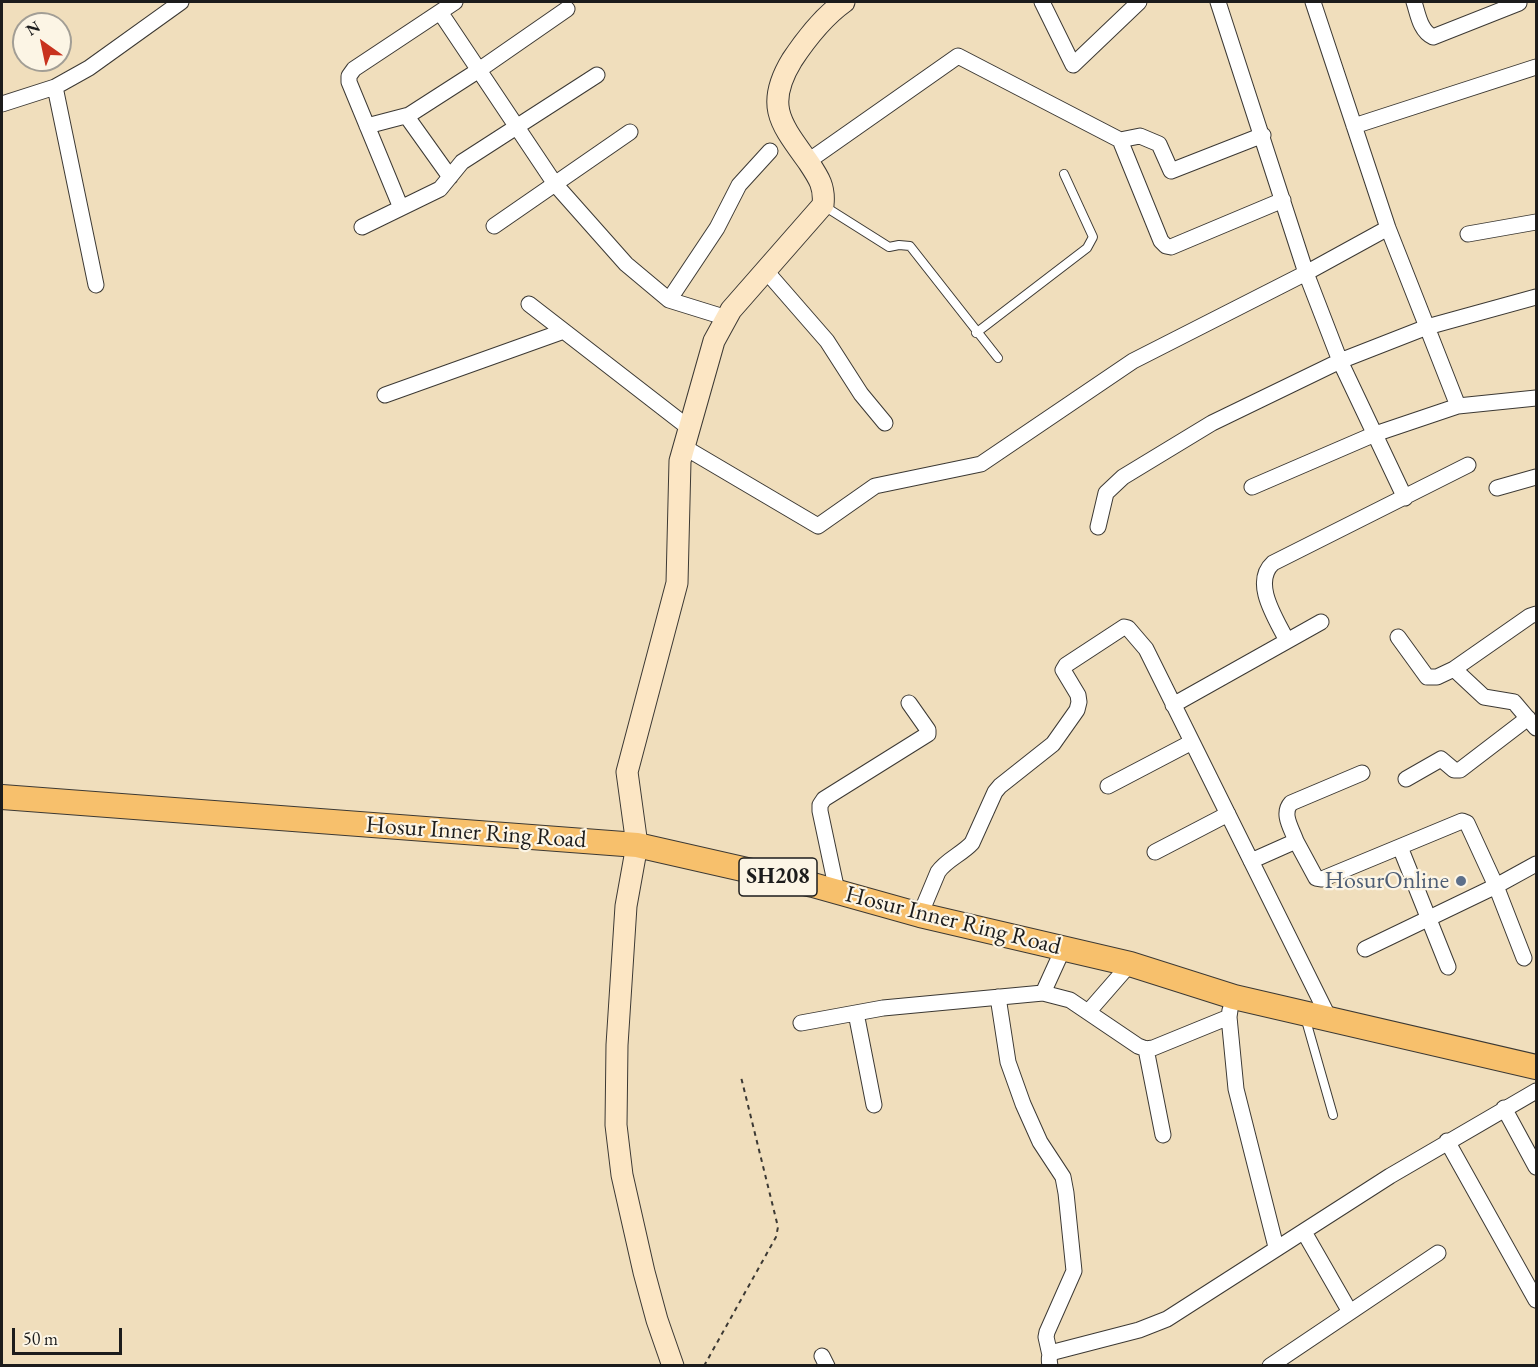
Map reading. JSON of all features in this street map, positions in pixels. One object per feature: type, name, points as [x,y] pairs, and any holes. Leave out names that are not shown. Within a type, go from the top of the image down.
[{"type":"main road","name":"Hosur Inner Ring Road","points":[[2,797],[637,845],[837,891],[920,915],[1130,964],[1231,1007],[1304,1013],[1536,1067]]},
{"type":"street","points":[[2,104],[55,87],[98,62],[180,2]]},
{"type":"street","points":[[401,208],[349,82],[349,76],[354,69],[455,2]]},
{"type":"street","points":[[673,1365],[657,1320],[644,1272],[622,1175],[616,1125],[617,1045],[626,906],[637,845],[627,772],[677,583],[680,461],[714,341],[731,310],[823,205],[825,192],[817,176],[788,135],[778,112],[777,92],[782,76],[802,45],[834,8],[844,2]]},
{"type":"street","points":[[1042,2],[1073,65],[1139,2]]},
{"type":"street","points":[[1218,2],[1306,273],[1340,361],[1405,498]]},
{"type":"street","points":[[1313,2],[1388,228],[1458,405]]},
{"type":"street","points":[[1414,2],[1423,29],[1426,34],[1433,37],[1519,3]]},
{"type":"street","points":[[367,126],[410,115],[567,9]]},
{"type":"street","points":[[440,12],[555,184],[626,264],[669,300],[727,318]]},
{"type":"street","points":[[807,162],[958,56],[1120,140],[1140,136],[1159,144],[1171,171],[1263,135]]},
{"type":"street","points":[[1354,126],[1536,67]]},
{"type":"street","points":[[362,227],[441,189],[462,162],[597,75]]},
{"type":"street","points":[[55,87],[96,285]]},
{"type":"street","points":[[410,115],[411,122],[450,177]]},
{"type":"street","points":[[494,226],[630,132]]},
{"type":"street","points":[[1120,140],[1161,241],[1166,246],[1171,247],[1283,200]]},
{"type":"street","points":[[669,300],[717,228],[739,185],[770,151]]},
{"type":"street","points":[[1468,234],[1536,222]]},
{"type":"street","points":[[529,304],[686,438],[818,526],[875,486],[981,464],[1133,361],[1306,273],[1388,228]]},
{"type":"street","points":[[766,271],[827,341],[861,394],[885,423]]},
{"type":"street","points":[[1098,527],[1106,493],[1123,477],[1212,423],[1340,361],[1427,327],[1536,297]]},
{"type":"street","points":[[386,395],[564,332]]},
{"type":"street","points":[[1252,487],[1375,434],[1458,405],[1536,398]]},
{"type":"street","points":[[1287,641],[1264,589],[1268,567],[1468,465]]},
{"type":"street","points":[[1497,488],[1536,477]]},
{"type":"street","points":[[1398,637],[1427,677],[1437,677],[1454,669],[1530,616],[1536,615]]},
{"type":"street","points":[[1173,705],[1321,622]]},
{"type":"street","points":[[920,915],[941,866],[966,850],[972,843],[995,792],[1053,744],[1077,710],[1078,695],[1065,675],[1063,670],[1066,665],[1124,627],[1128,628],[1146,649],[1329,1018]]},
{"type":"street","points":[[1406,779],[1441,759],[1454,770],[1460,770],[1532,723],[1514,702],[1484,697],[1454,669]]},
{"type":"street","points":[[837,891],[820,805],[824,799],[928,734],[928,730],[909,703]]},
{"type":"street","points":[[1108,786],[1192,742]]},
{"type":"street","points":[[1362,773],[1291,803],[1287,808],[1286,814],[1296,841],[1316,878],[1319,879],[1462,821],[1467,824],[1496,886],[1524,958]]},
{"type":"street","points":[[1155,852],[1228,814]]},
{"type":"street","points":[[1251,861],[1296,841]]},
{"type":"street","points":[[1400,847],[1448,967]]},
{"type":"street","points":[[1365,949],[1430,919],[1536,864]]},
{"type":"street","points":[[1043,993],[1063,949]]},
{"type":"street","points":[[1089,1011],[1130,964]]},
{"type":"street","points":[[801,1023],[883,1008],[1043,993],[1070,1000],[1138,1046],[1146,1049],[1154,1048],[1231,1007],[1236,1089],[1276,1247]]},
{"type":"street","points":[[998,997],[1008,1062],[1015,1083],[1040,1142],[1063,1178],[1074,1270],[1047,1332],[1050,1360],[1167,1319],[1390,1176],[1536,1091]]},
{"type":"street","points":[[856,1013],[874,1104]]},
{"type":"street","points":[[1146,1049],[1163,1135]]},
{"type":"street","points":[[1504,1108],[1536,1167]]},
{"type":"street","points":[[1447,1141],[1536,1300]]},
{"type":"street","points":[[1304,1232],[1350,1312]]},
{"type":"street","points":[[1270,1365],[1438,1253]]},
{"type":"lane","points":[[976,333],[1087,248],[1093,237],[1064,174]]},
{"type":"lane","points":[[823,205],[889,247],[910,246],[976,333],[998,358]]},
{"type":"lane","points":[[1304,1013],[1333,1115]]},
{"type":"path","points":[[704,1365],[776,1237],[778,1227],[741,1077]]},
{"type":"place","name":"HosurOnline","points":[[1461,881]]}]
